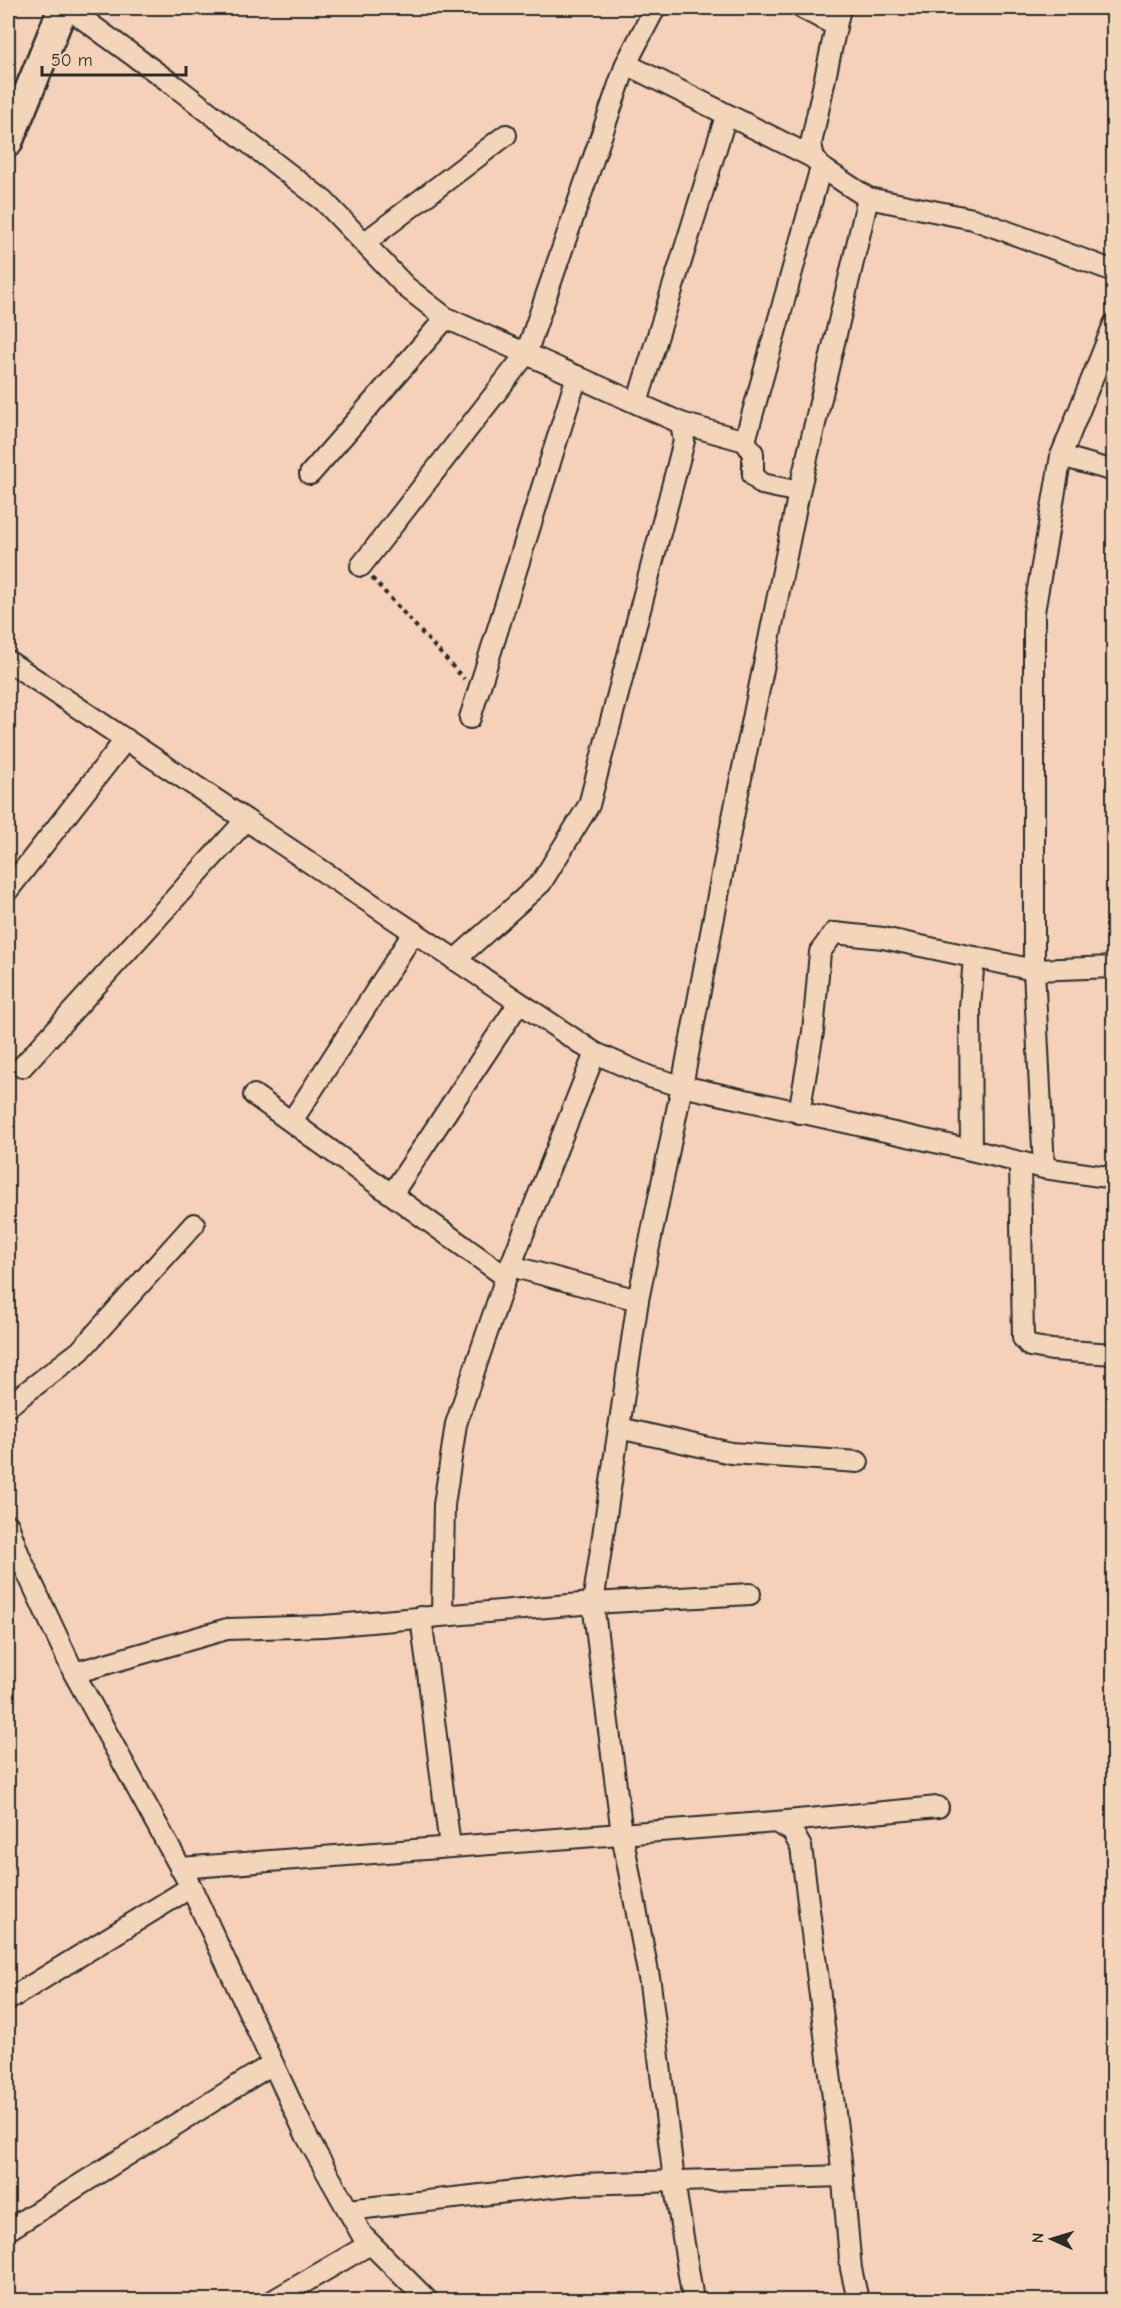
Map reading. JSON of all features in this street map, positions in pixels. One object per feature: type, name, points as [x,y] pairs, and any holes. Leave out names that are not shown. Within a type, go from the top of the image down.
[{"type":"street","points":[[8,142],[63,8]]},
{"type":"street","points":[[68,8],[175,86],[324,201],[406,287],[446,318],[681,423],[745,441],[753,453],[753,475],[762,484],[799,492]]},
{"type":"street","points":[[361,566],[526,354],[626,64],[655,8]]},
{"type":"street","points":[[745,441],[818,163],[811,144],[838,16],[801,8]]},
{"type":"street","points":[[626,64],[818,163],[868,198],[973,219],[1113,271]]},
{"type":"street","points":[[637,403],[726,116]]},
{"type":"street","points":[[364,243],[506,135]]},
{"type":"street","points":[[693,2301],[674,2181],[650,1983],[622,1834],[593,1603],[638,1300],[799,492],[868,198]]},
{"type":"street","points":[[310,474],[446,318]]},
{"type":"street","points":[[1044,1168],[1034,970],[1034,612],[1061,456],[1113,324]]},
{"type":"street","points":[[470,718],[577,376]]},
{"type":"street","points":[[455,960],[542,883],[589,806],[684,441],[681,423]]},
{"type":"street","points":[[1061,456],[1113,471]]},
{"type":"street","points":[[8,661],[595,1053],[650,1077],[682,1086],[1020,1163],[1113,1178]]},
{"type":"street","points":[[8,890],[126,740]]},
{"type":"street","points":[[22,1067],[246,820]]},
{"type":"street","points":[[292,1121],[414,932]]},
{"type":"street","points":[[799,1113],[813,1032],[820,952],[834,933],[883,938],[1034,970],[1113,967]]},
{"type":"street","points":[[971,1150],[970,1007],[974,957]]},
{"type":"street","points":[[392,1194],[519,1003]]},
{"type":"street","points":[[442,1615],[444,1505],[456,1424],[509,1272],[595,1053]]},
{"type":"street","points":[[254,1095],[392,1194],[509,1272],[638,1300]]},
{"type":"street","points":[[1020,1163],[1023,1338],[1030,1346],[1052,1350],[1113,1354]]},
{"type":"street","points":[[8,1406],[80,1351],[194,1224]]},
{"type":"street","points":[[619,1428],[731,1453],[858,1462]]},
{"type":"street","points":[[8,1525],[13,1558],[190,1887],[307,2137],[362,2235],[427,2301]]},
{"type":"street","points":[[74,1673],[227,1629],[324,1626],[593,1603],[750,1594]]},
{"type":"street","points":[[421,1617],[450,1846]]},
{"type":"street","points":[[180,1868],[776,1822],[938,1807]]},
{"type":"street","points":[[776,1822],[792,1831],[801,1847],[843,2176],[851,2269],[858,2301]]},
{"type":"street","points":[[10,1992],[190,1887]]},
{"type":"street","points":[[8,2230],[272,2064]]},
{"type":"street","points":[[348,2210],[578,2184],[843,2176]]},
{"type":"street","points":[[274,2301],[370,2244]]},
{"type":"path","points":[[361,566],[477,693]]}]
